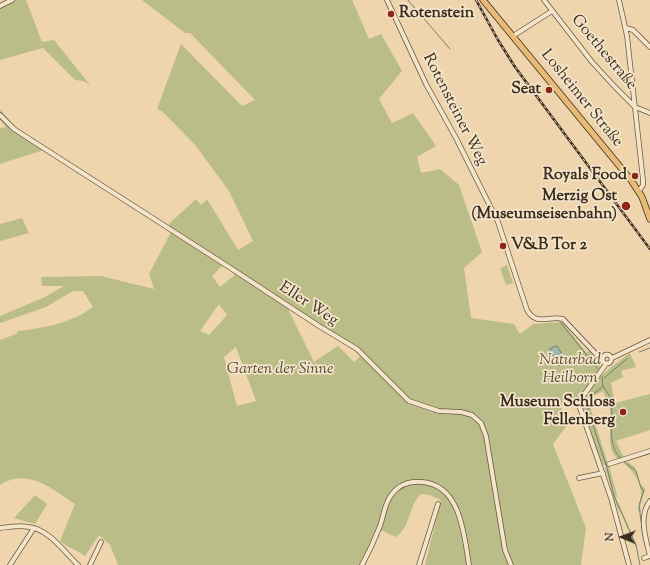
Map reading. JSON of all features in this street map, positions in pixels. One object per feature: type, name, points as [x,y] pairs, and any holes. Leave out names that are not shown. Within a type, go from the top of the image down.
[{"type":"main road","name":"Losheimer Straße","points":[[483,0],[514,36],[639,191],[650,219]]},
{"type":"street","points":[[0,6],[12,0]]},
{"type":"street","name":"Rotensteiner Weg","points":[[387,0],[426,84],[456,138],[498,222],[523,302],[530,315],[534,319],[541,320],[563,319],[596,354],[603,358]]},
{"type":"street","name":"Goethestraße","points":[[544,0],[592,62],[635,107],[650,113]]},
{"type":"street","points":[[619,0],[626,28],[643,180],[643,185],[639,191]]},
{"type":"street","points":[[514,36],[552,11]]},
{"type":"street","points":[[626,28],[633,30],[650,47]]},
{"type":"street","name":"Eller Weg","points":[[0,115],[14,129],[30,140],[229,266],[357,350],[409,400],[438,411],[467,413],[478,419],[486,436],[505,550],[511,565]]},
{"type":"street","points":[[629,565],[603,473],[580,402],[606,364],[610,363],[612,358],[650,340]]},
{"type":"street","points":[[606,364],[603,358],[607,355],[612,358]]},
{"type":"street","points":[[608,464],[650,451]]},
{"type":"street","points":[[579,478],[603,473]]},
{"type":"street","points":[[362,565],[378,531],[385,506],[391,495],[403,485],[417,481],[439,486],[450,497],[456,508],[461,523],[468,565]]},
{"type":"street","points":[[644,558],[650,556],[644,528],[645,511],[650,501]]},
{"type":"street","points":[[419,565],[438,504]]},
{"type":"street","points":[[0,528],[20,526],[34,528],[46,534],[78,565]]},
{"type":"street","points":[[10,565],[34,528]]},
{"type":"street","points":[[90,565],[101,542]]},
{"type":"green space","points":[[5,0],[26,0],[42,42],[54,40],[90,85],[83,81],[75,80],[43,48],[0,60],[0,3]]},
{"type":"green space","points":[[142,0],[352,0],[369,39],[381,34],[402,71],[379,99],[392,123],[413,113],[436,146],[417,157],[421,173],[440,169],[459,185],[482,252],[464,268],[471,318],[514,324],[520,334],[533,324],[562,322],[587,353],[589,351],[602,365],[579,398],[577,397],[561,406],[566,427],[553,444],[586,528],[581,565],[425,565],[441,500],[430,495],[421,494],[414,504],[405,527],[396,537],[383,531],[375,531],[360,565],[118,565],[110,545],[99,535],[85,556],[60,541],[75,504],[58,492],[30,479],[20,478],[10,480],[0,485],[0,340],[16,334],[18,331],[67,321],[85,313],[93,307],[83,291],[73,291],[46,307],[0,323],[0,316],[45,297],[64,286],[42,286],[41,277],[101,276],[154,289],[149,274],[171,232],[169,224],[196,199],[201,205],[207,199],[238,250],[253,241],[229,191],[196,146],[163,112],[157,109],[181,44],[242,106],[255,100],[190,33],[185,33]],"holes":[[[224,264],[235,275],[220,287],[212,276]],[[219,304],[227,315],[209,335],[200,331]],[[290,306],[363,354],[354,362],[338,346],[314,362],[289,311]],[[236,347],[256,401],[237,406],[224,357]]]},
{"type":"green space","points":[[0,109],[16,128],[47,149],[0,164],[0,128],[6,127],[0,120]]},
{"type":"green space","points":[[22,218],[29,233],[0,241],[0,224]]},
{"type":"green space","points":[[507,265],[513,283],[506,285],[500,268]]},
{"type":"green space","points":[[630,353],[636,367],[621,371],[623,377],[611,383],[615,403],[650,394],[650,430],[616,441],[624,458],[618,459],[611,449],[611,415],[609,404],[603,391],[591,397],[591,410],[608,464],[603,465],[586,422],[583,404],[584,398],[591,386],[597,380]]},
{"type":"green space","points":[[627,462],[635,467],[640,483],[645,489],[640,507],[641,512],[638,511],[641,494],[639,483],[624,463]]},
{"type":"green space","points":[[609,466],[617,495],[616,498],[637,546],[635,546],[617,507],[605,467]]},
{"type":"green space","points":[[35,495],[47,504],[35,524],[14,518]]},
{"type":"water","points":[[557,346],[567,362],[558,366],[550,349]]},
{"type":"waterway","points":[[408,0],[450,49]]},
{"type":"waterway","points":[[560,322],[598,369]]},
{"type":"waterway","points":[[639,352],[650,348]]},
{"type":"waterway","points":[[604,378],[628,358]]},
{"type":"waterway","points":[[602,377],[603,386],[590,397],[588,410],[607,468],[614,496],[636,545],[640,565]]},
{"type":"waterway","points":[[603,386],[611,400],[611,430],[613,445],[620,458]]},
{"type":"waterway","points":[[624,462],[636,471],[641,488],[644,490],[639,505],[642,529]]},
{"type":"railway","points":[[476,0],[515,67],[650,249]]},
{"type":"place","name":"Rotenstein","points":[[391,14]]},
{"type":"place","name":"Seat","points":[[549,90]]},
{"type":"place","name":"Royals Food","points":[[635,176]]},
{"type":"place","name":"Merzig Ost (Museumseisenbahn)","points":[[626,206]]},
{"type":"place","name":"V&B Tor 2","points":[[503,246]]},
{"type":"place","name":"Museum Schloss Fellenberg","points":[[623,412]]},
{"type":"park label","name":"Garten der Sinne","points":[[280,370]]},
{"type":"park label","name":"Naturbad Heilborn","points":[[570,370]]}]
